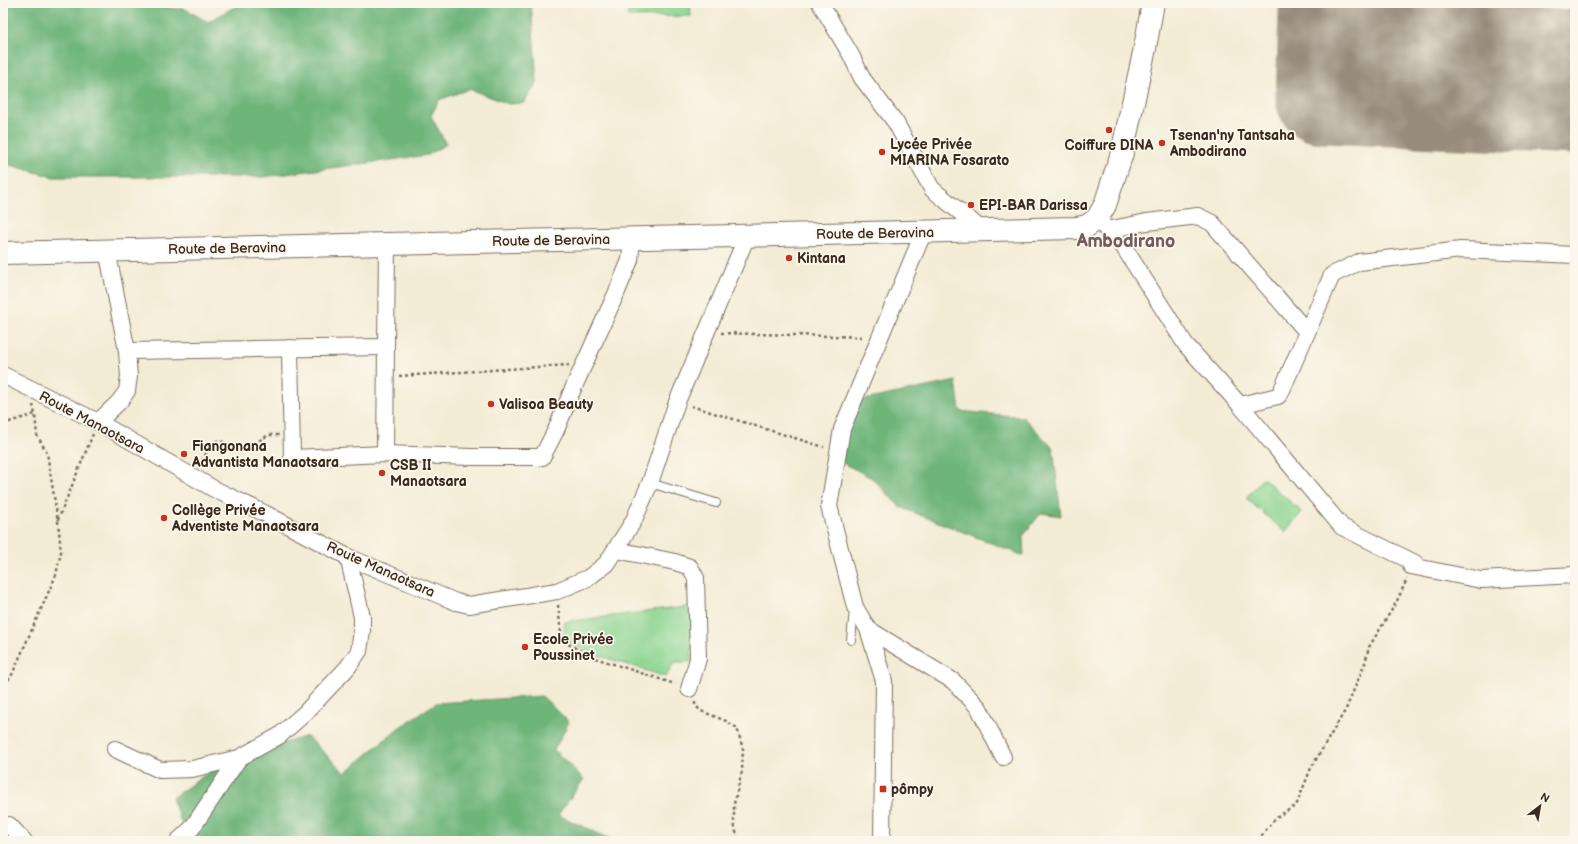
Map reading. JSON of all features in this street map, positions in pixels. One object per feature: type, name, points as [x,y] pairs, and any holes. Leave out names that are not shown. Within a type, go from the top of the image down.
[{"type":"street","points":[[820,3],[851,55],[862,78],[896,123],[932,189],[982,230]]},
{"type":"street","points":[[1102,224],[1105,205],[1122,153],[1145,48],[1153,3]]},
{"type":"street","points":[[1102,224],[1148,222],[1198,216],[1212,222],[1307,332]]},
{"type":"street","points":[[1102,224],[1123,246],[1186,345],[1240,405],[1342,526],[1415,563],[1411,566],[1481,580],[1575,575]]},
{"type":"street","name":"Route de Beravina","points":[[3,253],[1076,228],[1102,224]]},
{"type":"street","points":[[882,841],[884,681],[868,629],[855,607],[829,506],[842,429],[924,231]]},
{"type":"street","name":"Route Manaotsara","points":[[3,375],[98,422],[214,489],[264,513],[348,557],[456,602],[469,605],[557,591],[588,578],[606,564],[617,550],[633,522],[650,483],[677,402],[747,236]]},
{"type":"street","points":[[290,348],[292,458],[385,454],[471,457],[542,457],[556,430],[583,364],[616,294],[630,260],[632,238]]},
{"type":"street","points":[[385,454],[387,244]]},
{"type":"street","points":[[98,422],[119,402],[127,391],[129,376],[127,351],[107,250]]},
{"type":"street","points":[[1240,405],[1278,396],[1332,275],[1359,262],[1461,250],[1575,254]]},
{"type":"street","points":[[127,351],[386,347]]},
{"type":"street","points":[[617,550],[675,562],[690,567],[696,578],[698,659],[689,689]]},
{"type":"street","points":[[115,749],[160,770],[192,769],[239,758],[279,736],[305,713],[348,667],[359,650],[362,631],[362,617],[348,557]]},
{"type":"street","points":[[868,629],[953,681],[979,708],[1003,756]]},
{"type":"street","points":[[178,841],[192,828],[239,758]]},
{"type":"street","points":[[10,826],[24,841]]},
{"type":"lane","points":[[650,483],[716,502]]},
{"type":"lane","points":[[852,640],[855,607]]},
{"type":"path","points":[[707,333],[880,338]]},
{"type":"path","points":[[386,377],[583,364]]},
{"type":"path","points":[[3,684],[11,677],[56,575],[61,552],[58,521],[47,453],[37,435],[35,414],[27,387]]},
{"type":"path","points":[[677,402],[839,451]]},
{"type":"path","points":[[3,424],[35,414]]},
{"type":"path","points":[[58,521],[98,422]]},
{"type":"path","points":[[193,477],[211,444],[216,441],[221,441],[235,449],[244,449],[269,435],[291,434]]},
{"type":"path","points":[[1258,841],[1268,826],[1281,813],[1296,806],[1311,768],[1346,709],[1365,663],[1369,647],[1396,603],[1415,563]]},
{"type":"path","points":[[557,591],[561,633],[566,644],[592,657],[689,689],[696,693],[695,705],[701,711],[726,721],[737,728],[743,748],[742,771],[734,804],[734,823],[738,841]]},
{"type":"green space","points":[[3,3],[107,3],[185,9],[208,22],[241,3],[531,3],[537,83],[524,103],[509,104],[469,89],[439,100],[431,116],[446,144],[428,155],[263,177],[53,177],[3,163]]},
{"type":"green space","points":[[628,3],[690,3],[691,16],[628,17]]},
{"type":"green space","points":[[956,381],[960,411],[1023,417],[1053,448],[1061,516],[1041,513],[1023,536],[1024,556],[900,507],[872,478],[837,460],[854,402]]},
{"type":"green space","points":[[1263,478],[1302,512],[1285,532],[1246,498]]},
{"type":"green space","points":[[693,606],[691,662],[674,662],[666,677],[588,652],[565,641],[564,622]]},
{"type":"green space","points":[[542,696],[569,722],[554,750],[584,779],[558,815],[615,841],[188,841],[172,798],[225,761],[307,736],[345,773],[397,729],[436,703]]},
{"type":"runway","points":[[1575,56],[1459,51],[1439,19],[1325,13],[1322,97],[1575,108]]},
{"type":"place","name":"Coiffure DINA","points":[[1109,130]]},
{"type":"place","name":"Tsenan'ny Tantsaha Ambodirano","points":[[1162,143]]},
{"type":"place","name":"Lycée Privée MIARINA Fosarato","points":[[882,152]]},
{"type":"place","name":"EPI-BAR Darissa","points":[[971,205]]},
{"type":"place","name":"Kintana","points":[[789,258]]},
{"type":"place","name":"Valisoa Beauty","points":[[491,404]]},
{"type":"place","name":"Fiangonana Advantista Manaotsara","points":[[184,454]]},
{"type":"place","name":"CSB II Manaotsara","points":[[382,473]]},
{"type":"place","name":"Collège Privée Adventiste Manaotsara","points":[[164,518]]},
{"type":"place","name":"Ecole Privée Poussinet","points":[[525,647]]},
{"type":"place","name":"pômpy","points":[[883,789]]},
{"type":"district","name":"Ambodirano","points":[[1126,241]]}]
